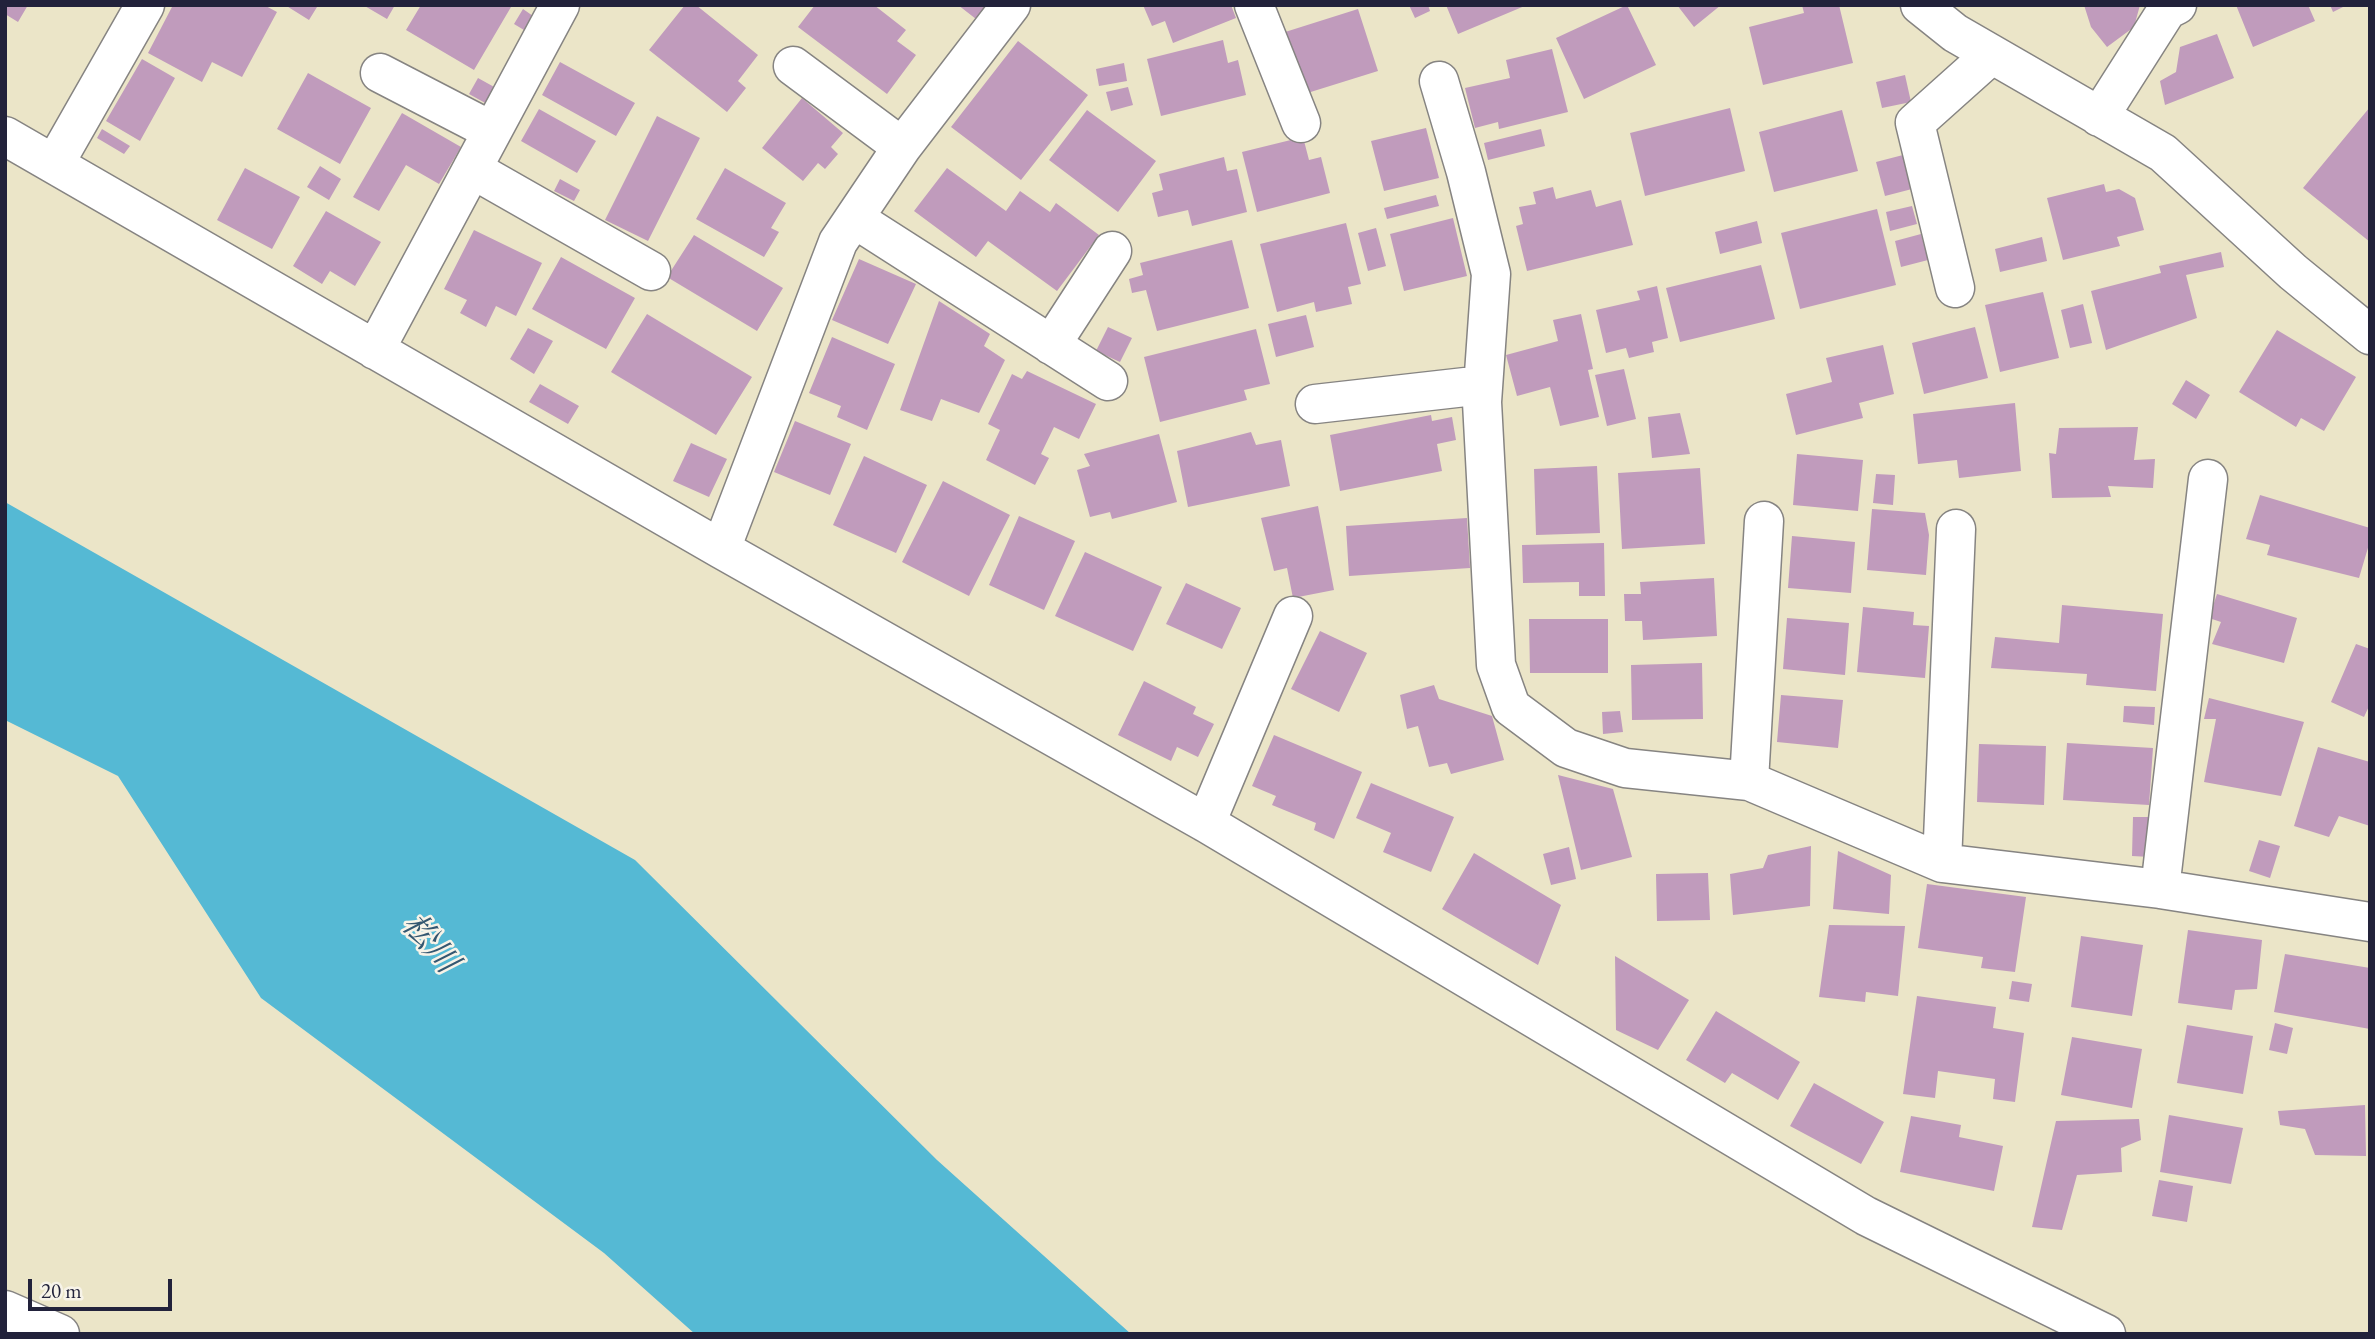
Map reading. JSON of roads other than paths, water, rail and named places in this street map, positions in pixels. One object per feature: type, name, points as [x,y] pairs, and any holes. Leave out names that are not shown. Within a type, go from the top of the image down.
[{"type":"street","points":[[55,163],[145,5]]},
{"type":"street","points":[[376,350],[560,5]]},
{"type":"street","points":[[721,549],[838,242],[902,147],[1012,5]]},
{"type":"street","points":[[1254,5],[1301,124]]},
{"type":"street","points":[[1920,5],[1955,33],[1991,55],[2163,153],[2293,272],[2370,335]]},
{"type":"street","points":[[2099,117],[2166,10],[2177,5]]},
{"type":"street","points":[[1955,288],[1915,123],[1991,55]]},
{"type":"street","points":[[793,66],[902,147]]},
{"type":"street","points":[[380,73],[492,131]]},
{"type":"street","points":[[1439,81],[1492,274],[1483,385],[1496,665],[1511,707],[1566,748],[1625,768],[1749,781],[1942,863],[2160,889],[2370,922]]},
{"type":"street","points":[[5,136],[721,549],[1206,823],[1866,1216],[2106,1334]]},
{"type":"street","points":[[472,169],[651,271]]},
{"type":"street","points":[[855,219],[1108,381]]},
{"type":"street","points":[[1051,345],[1112,251]]},
{"type":"street","points":[[1315,404],[1483,385]]},
{"type":"street","points":[[2160,889],[2208,479]]},
{"type":"street","points":[[1749,781],[1764,521]]},
{"type":"street","points":[[1942,863],[1956,529]]},
{"type":"street","points":[[1206,823],[1293,616]]},
{"type":"street","points":[[5,1310],[60,1334]]},
{"type":"water","name":"松川","points":[[5,502],[635,860],[937,1160],[1131,1334],[695,1334],[604,1253],[261,998],[118,776],[5,720]]}]
